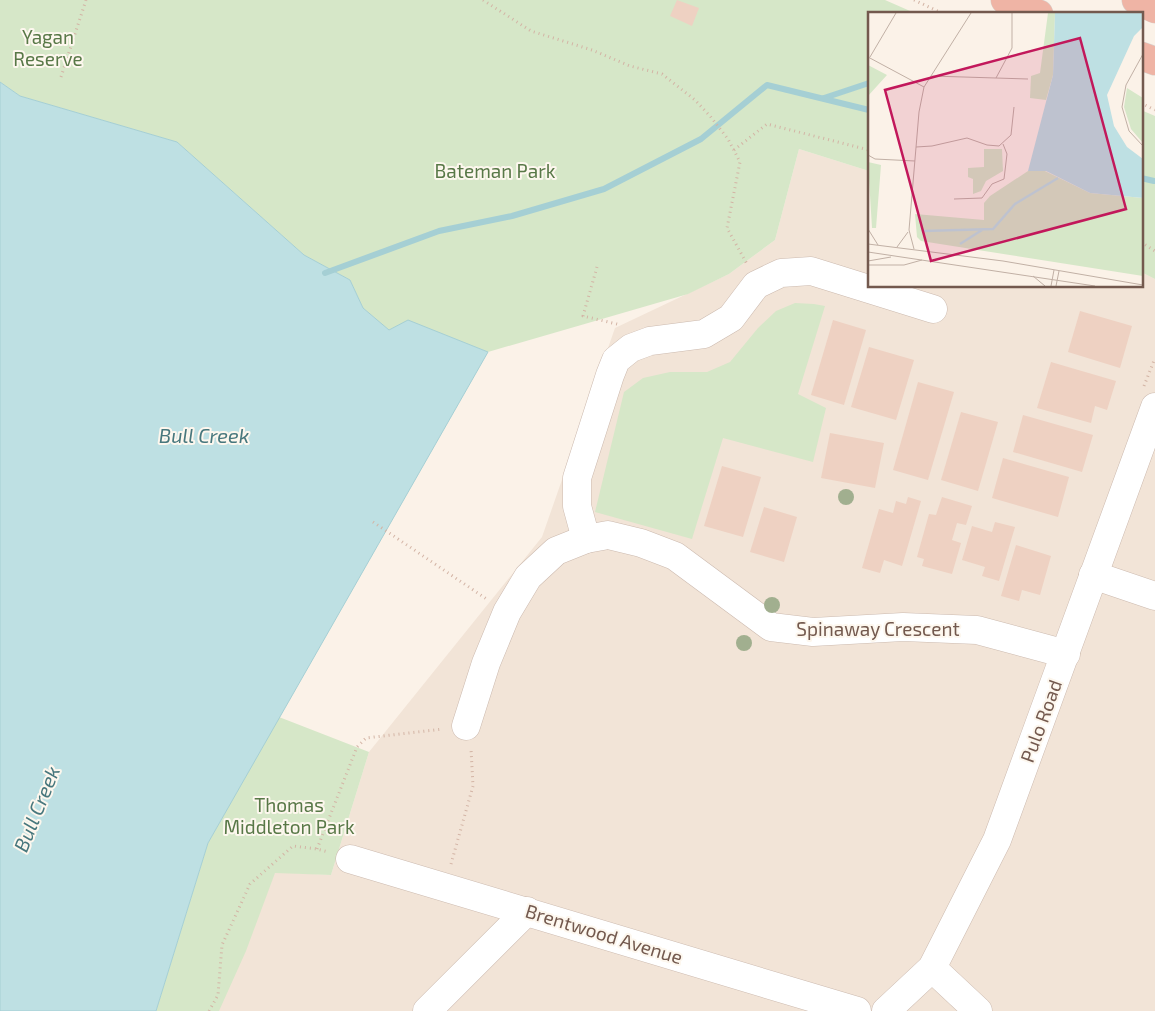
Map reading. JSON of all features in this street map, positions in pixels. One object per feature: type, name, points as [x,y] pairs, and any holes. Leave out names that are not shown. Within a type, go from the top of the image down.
[{"type":"highway","points":[[1005,0],[1034,12]]},
{"type":"highway","points":[[1136,0],[1155,9]]},
{"type":"highway","points":[[1142,56],[1155,61]]},
{"type":"street","points":[[586,539],[577,506],[577,478],[616,360],[631,348],[650,341],[704,334],[731,318],[756,285],[781,273],[810,271],[933,309]]},
{"type":"street","name":"Pulo Road","points":[[886,1011],[932,968],[997,840],[1155,407]]},
{"type":"street","name":"Spinaway Crescent","points":[[466,726],[486,663],[507,612],[528,577],[556,551],[586,539],[608,535],[640,543],[675,556],[771,627],[813,632],[903,627],[977,630],[1066,654]]},
{"type":"street","points":[[1093,575],[1155,596]]},
{"type":"street","name":"Brentwood Avenue","points":[[350,859],[857,1011]]},
{"type":"street","points":[[427,1011],[527,911]]},
{"type":"street","points":[[932,968],[978,1011]]},
{"type":"path","points":[[61,77],[86,0]]},
{"type":"path","points":[[483,0],[531,31],[592,50],[630,66],[662,74],[695,100],[728,139],[740,162],[727,228],[750,268],[756,285]]},
{"type":"path","points":[[914,0],[940,12]]},
{"type":"path","points":[[1142,104],[1155,110]]},
{"type":"path","points":[[734,150],[767,124],[868,150]]},
{"type":"path","points":[[1142,243],[1155,251]]},
{"type":"path","points":[[597,267],[583,316],[628,326]]},
{"type":"path","points":[[373,522],[507,612]]},
{"type":"path","points":[[317,849],[357,747],[366,738],[466,726],[472,754],[473,786],[445,886]]},
{"type":"path","points":[[209,1011],[218,995],[222,945],[250,884],[293,846],[317,849],[350,859]]},
{"type":"shaded area","points":[[799,149],[868,171],[868,288],[1142,288],[1142,272],[1155,279],[1155,1011],[213,1011],[275,872],[331,875],[369,752],[542,537],[615,328],[729,274],[775,240]]},
{"type":"green space","name":"Bateman Park","points":[[0,0],[885,0],[912,12],[868,12],[868,171],[799,149],[775,240],[729,274],[688,294],[488,352],[409,321],[389,330],[363,308],[350,280],[304,255],[177,142],[20,96],[0,82]]},
{"type":"green space","points":[[1142,110],[1155,116],[1155,279],[1142,272]]},
{"type":"green space","points":[[795,303],[825,306],[798,394],[826,408],[813,462],[723,438],[692,539],[595,512],[624,392],[643,378],[670,372],[707,372],[730,362],[758,328],[776,311]]},
{"type":"green space","name":"Thomas Middleton Park","points":[[279,717],[369,752],[331,875],[275,873],[246,951],[219,1011],[156,1011],[208,843]]},
{"type":"water","name":"Bull Creek","points":[[0,82],[20,96],[177,142],[304,255],[350,280],[363,308],[389,330],[408,320],[488,352],[208,843],[156,1011],[0,1011]]},
{"type":"building","points":[[677,0],[699,8],[692,26],[670,16]]},
{"type":"building","points":[[1080,311],[1132,326],[1120,368],[1068,352]]},
{"type":"building","points":[[833,320],[866,330],[844,405],[811,395]]},
{"type":"building","points":[[869,347],[914,360],[896,420],[851,407]]},
{"type":"building","points":[[1051,362],[1116,381],[1107,410],[1095,406],[1091,423],[1037,408]]},
{"type":"building","points":[[918,382],[954,392],[928,480],[893,470]]},
{"type":"building","points":[[961,412],[998,422],[978,491],[941,480]]},
{"type":"building","points":[[1023,415],[1093,435],[1082,472],[1013,452]]},
{"type":"building","points":[[830,433],[884,443],[875,488],[821,478]]},
{"type":"building","points":[[1003,458],[1069,477],[1058,517],[992,498]]},
{"type":"building","points":[[722,466],[761,477],[743,537],[704,526]]},
{"type":"building","points":[[908,497],[921,501],[902,566],[884,560],[880,573],[862,568],[879,509],[893,513],[896,501],[906,504]]},
{"type":"building","points":[[942,497],[972,506],[966,525],[957,523],[952,540],[961,543],[952,574],[922,566],[924,559],[917,557],[929,514],[936,515]]},
{"type":"building","points":[[764,507],[797,517],[784,562],[750,552]]},
{"type":"building","points":[[995,522],[1015,527],[999,581],[982,576],[985,567],[962,560],[972,526],[992,532]]},
{"type":"building","points":[[1016,545],[1051,556],[1040,595],[1022,590],[1019,601],[1001,596]]},
{"type":"waterway","points":[[824,98],[868,83]]},
{"type":"waterway","points":[[325,273],[439,231],[512,216],[604,189],[701,139],[767,85],[868,110]]},
{"type":"waterway","points":[[1142,178],[1154,181]]},
{"type":"park label","name":"Yagan Reserve","points":[[48,48]]}]
